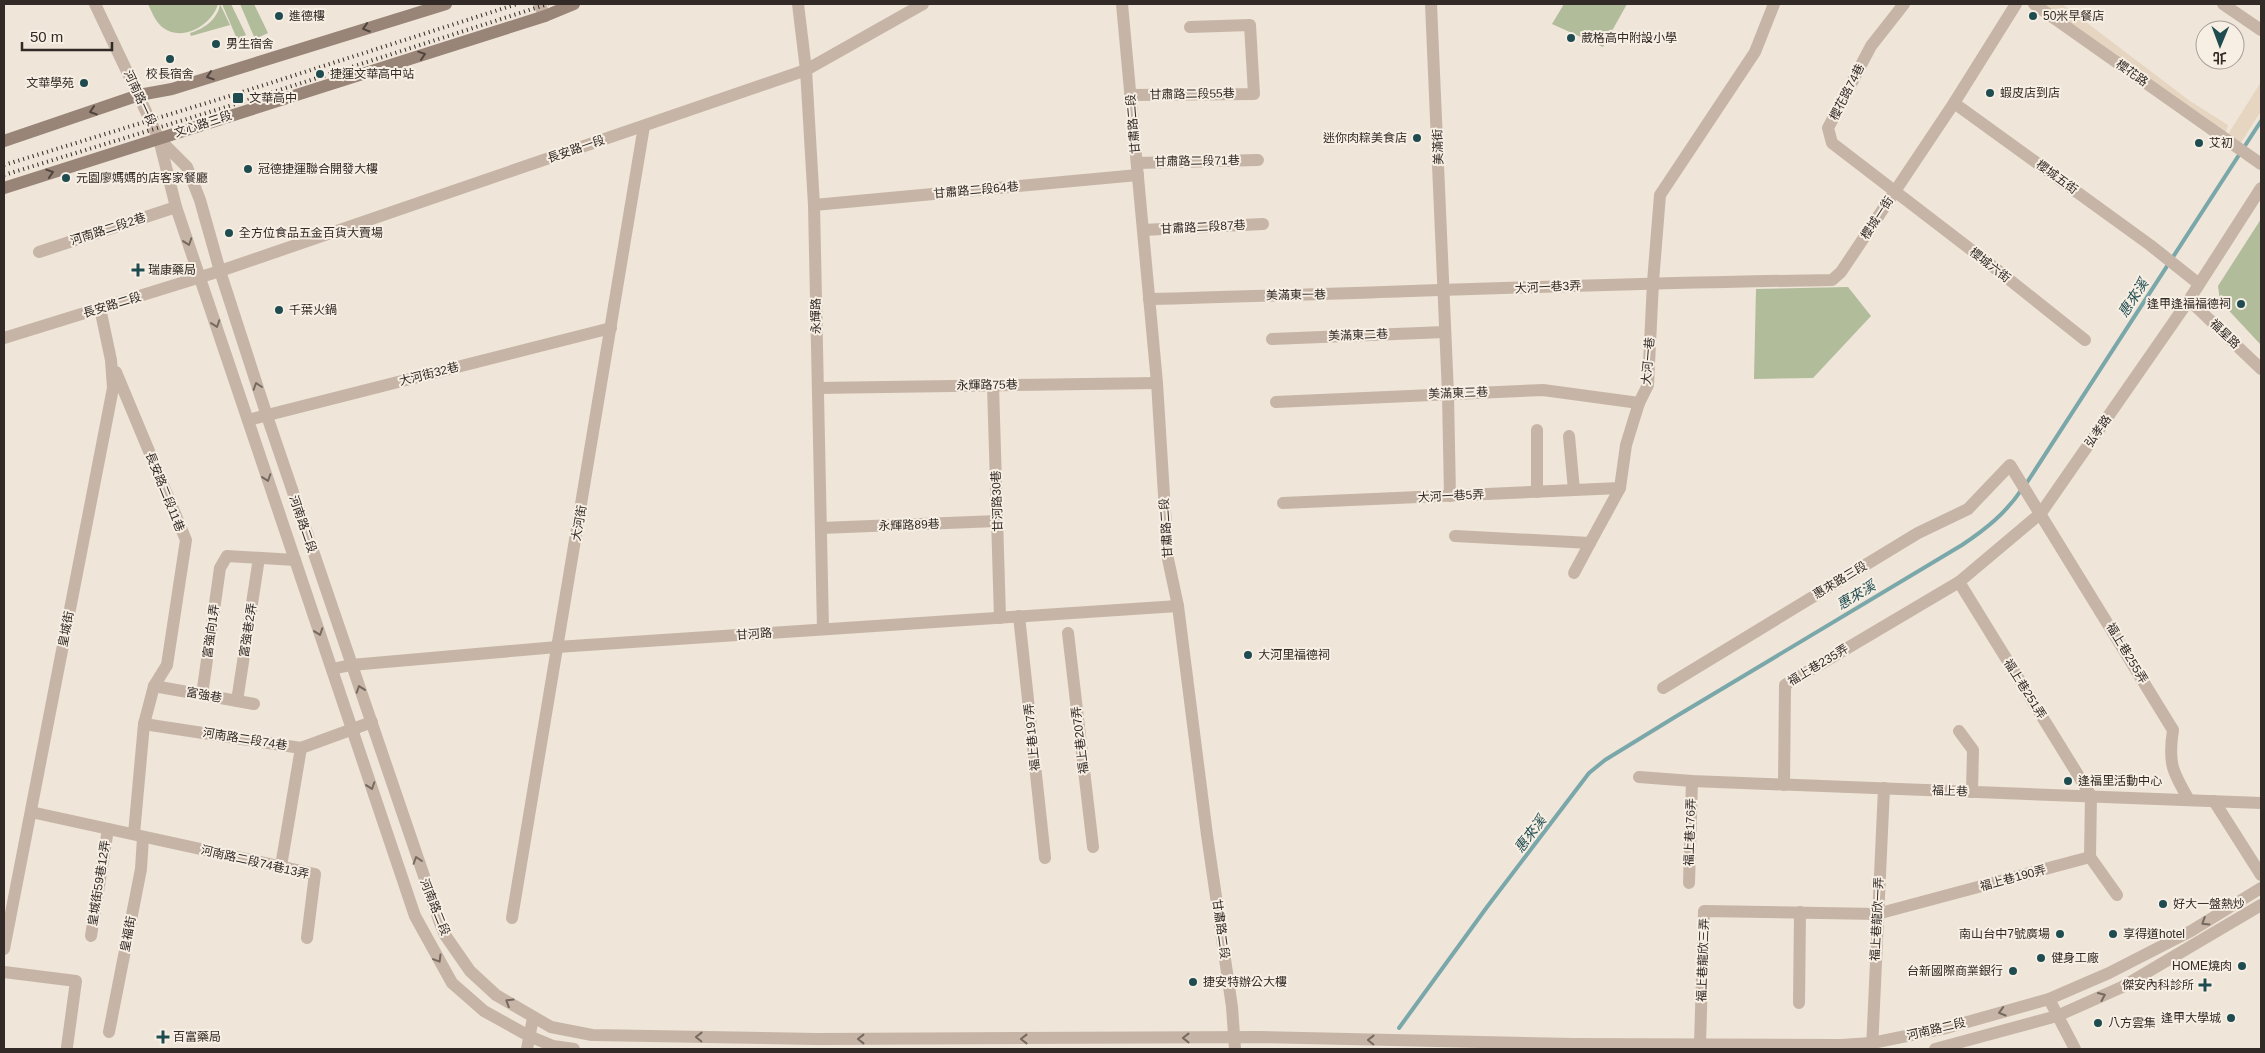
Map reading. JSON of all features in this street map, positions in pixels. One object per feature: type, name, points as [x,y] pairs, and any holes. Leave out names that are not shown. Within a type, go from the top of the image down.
[{"type":"main road","points":[[4,141],[139,95],[172,88],[446,4]]},
{"type":"main road","name":"文心路三段","points":[[4,188],[545,16],[574,4]]},
{"type":"street","name":"河南路一段","points":[[95,4],[159,139]]},
{"type":"street","points":[[539,4],[545,16]]},
{"type":"street","name":"永輝路","points":[[798,4],[806,70],[814,204],[823,629]]},
{"type":"street","name":"長安路一段","points":[[220,272],[806,70],[923,4]]},
{"type":"street","name":"甘肅路二段","points":[[1122,4],[1157,383],[1168,559],[1178,606],[1235,1043]]},
{"type":"street","name":"美滿街","points":[[1431,4],[1448,394],[1450,496]]},
{"type":"street","name":"大河一巷","points":[[1574,573],[1620,488],[1626,445],[1639,403],[1648,385],[1653,282],[1660,195],[1755,52],[1774,4]]},
{"type":"street","name":"櫻花路74巷","points":[[1894,191],[1832,143],[1828,128],[1871,46],[1904,4]]},
{"type":"street","name":"櫻城一街","points":[[1653,282],[1832,280],[1841,272],[1954,103],[2016,4]]},
{"type":"street","name":"櫻花路","points":[[2034,4],[2261,164]]},
{"type":"street","points":[[2223,4],[2261,30]]},
{"type":"street","name":"甘肅路二段55巷","points":[[1130,95],[1254,94],[1250,25],[1190,27]]},
{"type":"street","name":"櫻城五街","points":[[1954,103],[2196,281]]},
{"type":"street","name":"大河街","points":[[512,918],[644,126]]},
{"type":"street","name":"河南路二段","points":[[159,139],[176,207],[415,916],[452,983],[484,1011],[529,1036],[544,1048],[574,1049]]},
{"type":"street","name":"河南路二段","points":[[159,139],[186,166],[200,200],[220,272],[266,416],[372,722],[432,906],[445,935],[470,971],[496,995],[551,1027],[592,1035],[817,1040],[1468,1046],[1700,1044],[1822,1047],[1872,1046],[1946,1028],[2048,999],[2109,974],[2191,931],[2261,888]]},
{"type":"street","name":"甘肅路二段71巷","points":[[1137,169],[1258,160]]},
{"type":"street","name":"甘肅路二段64巷","points":[[814,204],[1137,169]]},
{"type":"street","name":"弘孝路","points":[[1886,626],[1959,582],[2041,513],[2189,300],[2196,281],[2261,188]]},
{"type":"street","name":"櫻城六街","points":[[1894,191],[1991,264],[2085,340]]},
{"type":"street","name":"河南路二段2巷","points":[[39,252],[176,207]]},
{"type":"street","name":"甘肅路二段87巷","points":[[1143,230],[1263,224]]},
{"type":"street","name":"長安路二段","points":[[4,338],[220,272]]},
{"type":"street","name":"大河一巷3弄","points":[[1443,291],[1653,282]]},
{"type":"street","name":"美滿東一巷","points":[[1149,298],[1443,291]]},
{"type":"street","name":"福星路","points":[[2189,300],[2261,369]]},
{"type":"street","name":"皇城街","points":[[4,942],[113,388],[111,360],[100,308]]},
{"type":"street","name":"大河街32巷","points":[[248,420],[611,328]]},
{"type":"street","name":"美滿東二巷","points":[[1272,338],[1444,332]]},
{"type":"street","name":"長安路二段11巷","points":[[111,360],[186,540],[167,665],[154,686],[144,724]]},
{"type":"street","name":"永輝路75巷","points":[[818,388],[1157,383]]},
{"type":"street","name":"甘河路30巷","points":[[993,385],[1000,618]]},
{"type":"street","name":"美滿東三巷","points":[[1276,402],[1543,390],[1639,403]]},
{"type":"street","points":[[1537,430],[1537,492]]},
{"type":"street","points":[[1570,436],[1574,490]]},
{"type":"street","name":"福上巷255弄","points":[[2010,465],[2173,730],[2170,753],[2175,776],[2189,800]]},
{"type":"street","name":"惠來路三段","points":[[1663,688],[1918,533],[1968,509],[2010,465]]},
{"type":"street","name":"大河一巷5弄","points":[[1283,503],[1620,488]]},
{"type":"street","name":"永輝路89巷","points":[[821,528],[997,521]]},
{"type":"street","points":[[1455,536],[1590,543]]},
{"type":"street","name":"富強向1弄","points":[[202,695],[220,568],[227,556],[259,558]]},
{"type":"street","points":[[259,558],[295,560]]},
{"type":"street","name":"富強巷2弄","points":[[237,701],[259,558]]},
{"type":"street","name":"福上巷251弄","points":[[1959,582],[2091,796]]},
{"type":"street","name":"甘河路","points":[[332,669],[352,665],[557,647],[1178,606]]},
{"type":"street","name":"福上巷197弄","points":[[1018,616],[1045,858]]},
{"type":"street","name":"福上巷235弄","points":[[1784,784],[1785,685],[1886,626]]},
{"type":"street","name":"福上巷207弄","points":[[1068,633],[1093,847]]},
{"type":"street","name":"富強巷","points":[[154,686],[254,704]]},
{"type":"street","name":"河南路二段74巷","points":[[144,724],[301,748],[372,722]]},
{"type":"street","name":"皇福街","points":[[109,1032],[141,870],[138,835],[144,724]]},
{"type":"street","points":[[1959,730],[1973,750],[1972,792]]},
{"type":"street","points":[[280,866],[301,748]]},
{"type":"street","name":"福上巷","points":[[1639,777],[1692,781],[2261,803]]},
{"type":"street","name":"福上巷176弄","points":[[1689,883],[1692,781]]},
{"type":"street","name":"福上巷龍欣一弄","points":[[1872,1046],[1884,788]]},
{"type":"street","points":[[2091,796],[2090,857],[2117,894]]},
{"type":"street","points":[[2214,801],[2261,875]]},
{"type":"street","name":"河南路二段74巷13弄","points":[[31,812],[315,874],[307,938]]},
{"type":"street","name":"皇城街59巷12弄","points":[[91,936],[108,829]]},
{"type":"street","name":"福上巷190弄","points":[[1800,912],[1877,914],[2090,857]]},
{"type":"street","name":"河南路二段","points":[[1935,1049],[2057,1016],[2122,987],[2261,905]]},
{"type":"street","name":"福上巷龍欣三弄","points":[[1700,1044],[1704,911],[1800,912]]},
{"type":"street","points":[[1798,1003],[1800,912]]},
{"type":"street","points":[[4,972],[76,982],[67,1047]]},
{"type":"street","points":[[2048,999],[2075,1049]]},
{"type":"street","points":[[527,1049],[533,1018]]},
{"type":"street","points":[[544,1048],[551,1027]]},
{"type":"green space","points":[[148,4],[218,4],[210,19],[203,25],[187,32],[178,33],[162,27]]},
{"type":"green space","points":[[220,4],[230,25],[191,36],[190,33],[210,23]]},
{"type":"green space","points":[[222,4],[231,4],[246,35],[237,39]]},
{"type":"green space","points":[[240,4],[254,4],[268,33],[255,39]]},
{"type":"green space","points":[[1564,4],[1627,4],[1603,47],[1552,24]]},
{"type":"green space","points":[[2261,219],[2261,345],[2220,301],[2218,286]]},
{"type":"green space","points":[[1848,287],[1871,316],[1813,378],[1754,379],[1756,289]]},
{"type":"shaded area","points":[[2040,4],[2062,4],[2190,101],[2228,125],[2225,135]]},
{"type":"shaded area","points":[[2261,82],[2261,111],[2240,144],[2225,139]]},
{"type":"waterway","name":"惠來溪","points":[[2026,484],[2261,121]]},
{"type":"waterway","name":"惠來溪","points":[[1399,1028],[1487,907],[1589,773],[1605,760],[1675,717],[1962,545],[1995,520],[2022,489]]},
{"type":"railway","points":[[4,165],[236,94],[517,4]]},
{"type":"railway","points":[[4,175],[239,103],[548,4]]},
{"type":"place","name":"進德樓","points":[[279,16]]},
{"type":"place","name":"50米早餐店","points":[[2033,16]]},
{"type":"place","name":"葳格高中附設小學","points":[[1571,38]]},
{"type":"place","name":"男生宿舍","points":[[216,44]]},
{"type":"place","name":"校長宿舍","points":[[170,59]]},
{"type":"place","name":"捷運文華高中站","points":[[320,74]]},
{"type":"place","name":"文華學苑","points":[[84,83]]},
{"type":"place","name":"蝦皮店到店","points":[[1990,93]]},
{"type":"place","name":"文華高中","points":[[238,98]]},
{"type":"place","name":"迷你肉粽美食店","points":[[1417,138]]},
{"type":"place","name":"艾初","points":[[2199,143]]},
{"type":"place","name":"冠德捷運聯合開發大樓","points":[[248,169]]},
{"type":"place","name":"元園廖媽媽的店客家餐廳","points":[[66,178]]},
{"type":"place","name":"全方位食品五金百貨大賣場","points":[[229,233]]},
{"type":"place","name":"瑞康藥局","points":[[138,270]]},
{"type":"place","name":"逢甲逢福福德祠","points":[[2241,304]]},
{"type":"place","name":"千葉火鍋","points":[[279,310]]},
{"type":"place","name":"大河里福德祠","points":[[1248,655]]},
{"type":"place","name":"逢福里活動中心","points":[[2068,781]]},
{"type":"place","name":"好大一盤熱炒","points":[[2163,904]]},
{"type":"place","name":"南山台中7號廣場","points":[[2060,934]]},
{"type":"place","name":"享得道hotel","points":[[2113,934]]},
{"type":"place","name":"健身工廠","points":[[2041,958]]},
{"type":"place","name":"HOME燒肉","points":[[2242,966]]},
{"type":"place","name":"台新國際商業銀行","points":[[2013,971]]},
{"type":"place","name":"捷安特辦公大樓","points":[[1193,982]]},
{"type":"place","name":"傑安內科診所","points":[[2205,985]]},
{"type":"place","name":"逢甲大學城","points":[[2231,1018]]},
{"type":"place","name":"八方雲集","points":[[2098,1023]]},
{"type":"place","name":"百富藥局","points":[[163,1037]]}]
